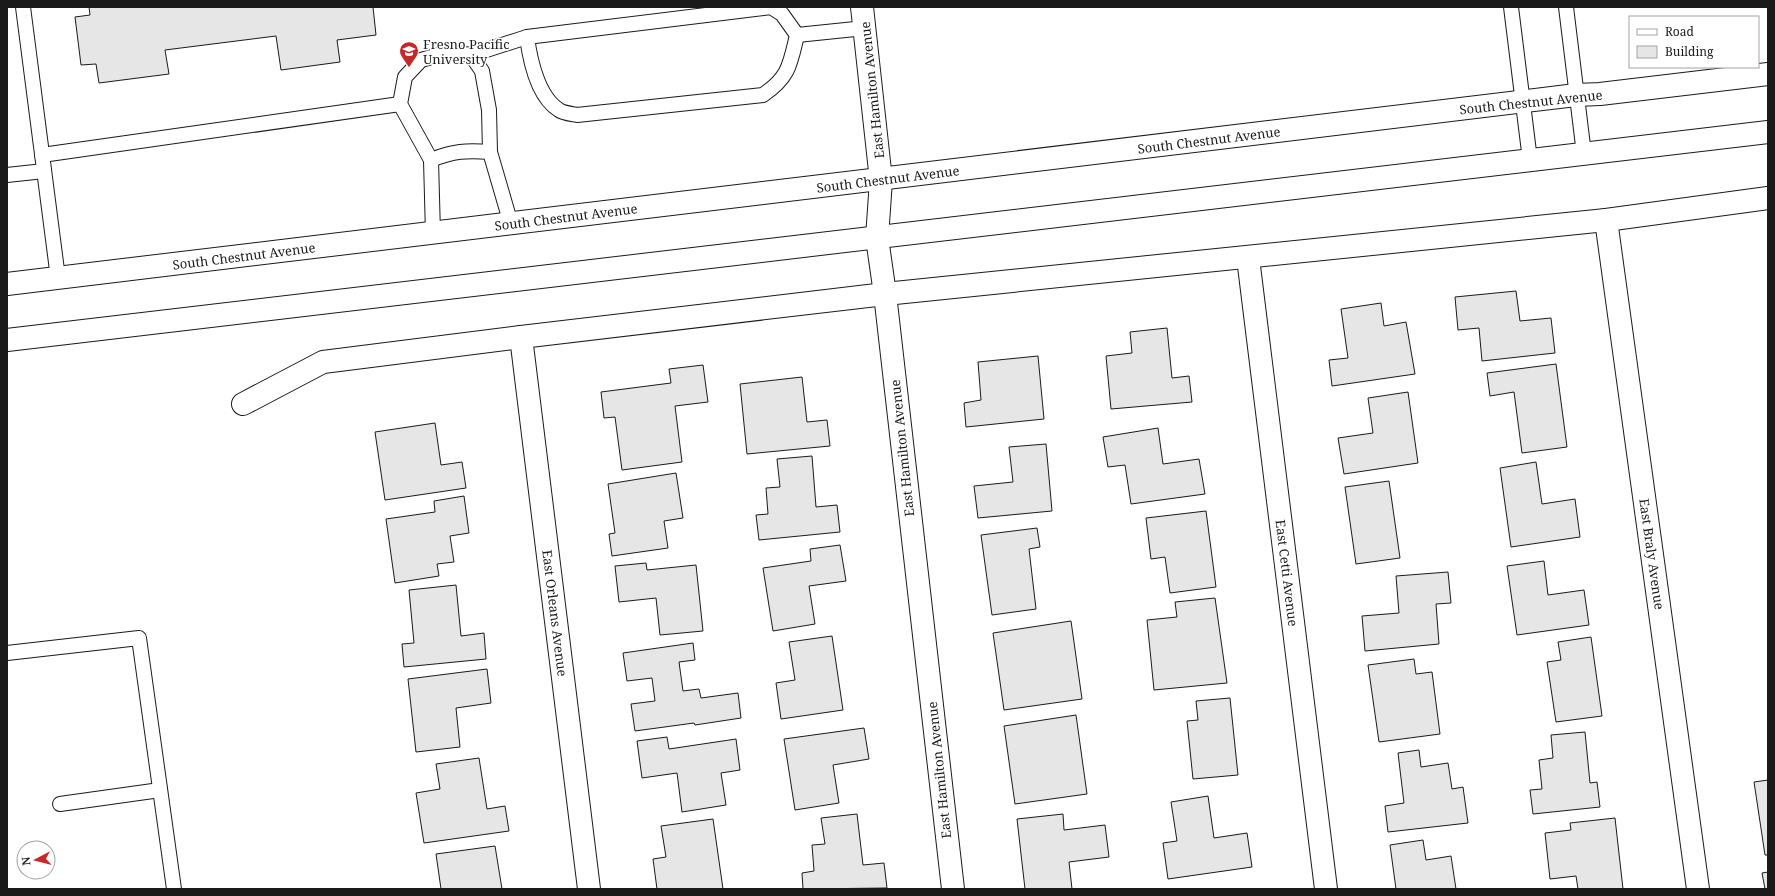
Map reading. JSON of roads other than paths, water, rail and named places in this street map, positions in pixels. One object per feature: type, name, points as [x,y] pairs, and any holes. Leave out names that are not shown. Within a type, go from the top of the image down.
[{"type":"street","name":"East Hamilton Avenue","points":[[862,7],[881,180],[877,238],[885,294],[952,889]]},
{"type":"street","name":"South Chestnut Avenue","points":[[7,284],[433,234],[1576,95],[1600,94],[1768,74]]},
{"type":"street","points":[[7,340],[1768,132]]},
{"type":"street","points":[[243,404],[323,362],[885,294],[1248,258],[1606,220],[1768,198]]},
{"type":"street","name":"East Braly Avenue","points":[[1606,220],[1698,889]]},
{"type":"street","name":"East Cetti Avenue","points":[[1248,258],[1326,889]]},
{"type":"street","name":"East Orleans Avenue","points":[[521,337],[589,889]]},
{"type":"lane","points":[[23,7],[58,278]]},
{"type":"lane","points":[[433,234],[431,160],[400,104],[405,76],[421,60],[449,52],[471,55],[527,36],[771,7],[782,14],[797,35],[790,67],[778,85],[763,96],[577,115],[560,111],[545,98],[533,66],[527,36]]},
{"type":"lane","points":[[1511,7],[1530,160]]},
{"type":"lane","points":[[1566,7],[1584,154]]},
{"type":"lane","points":[[797,35],[865,28]]},
{"type":"lane","points":[[471,55],[482,71],[489,110],[490,152],[511,224]]},
{"type":"lane","points":[[42,155],[400,104]]},
{"type":"lane","points":[[431,160],[447,153],[470,150],[490,152]]},
{"type":"lane","points":[[7,176],[44,171]]},
{"type":"lane","points":[[7,654],[139,638],[174,889]]},
{"type":"lane","points":[[60,804],[160,790]]},
{"type":"place","name":"Fresno Pacific University","points":[[409,68]]}]
